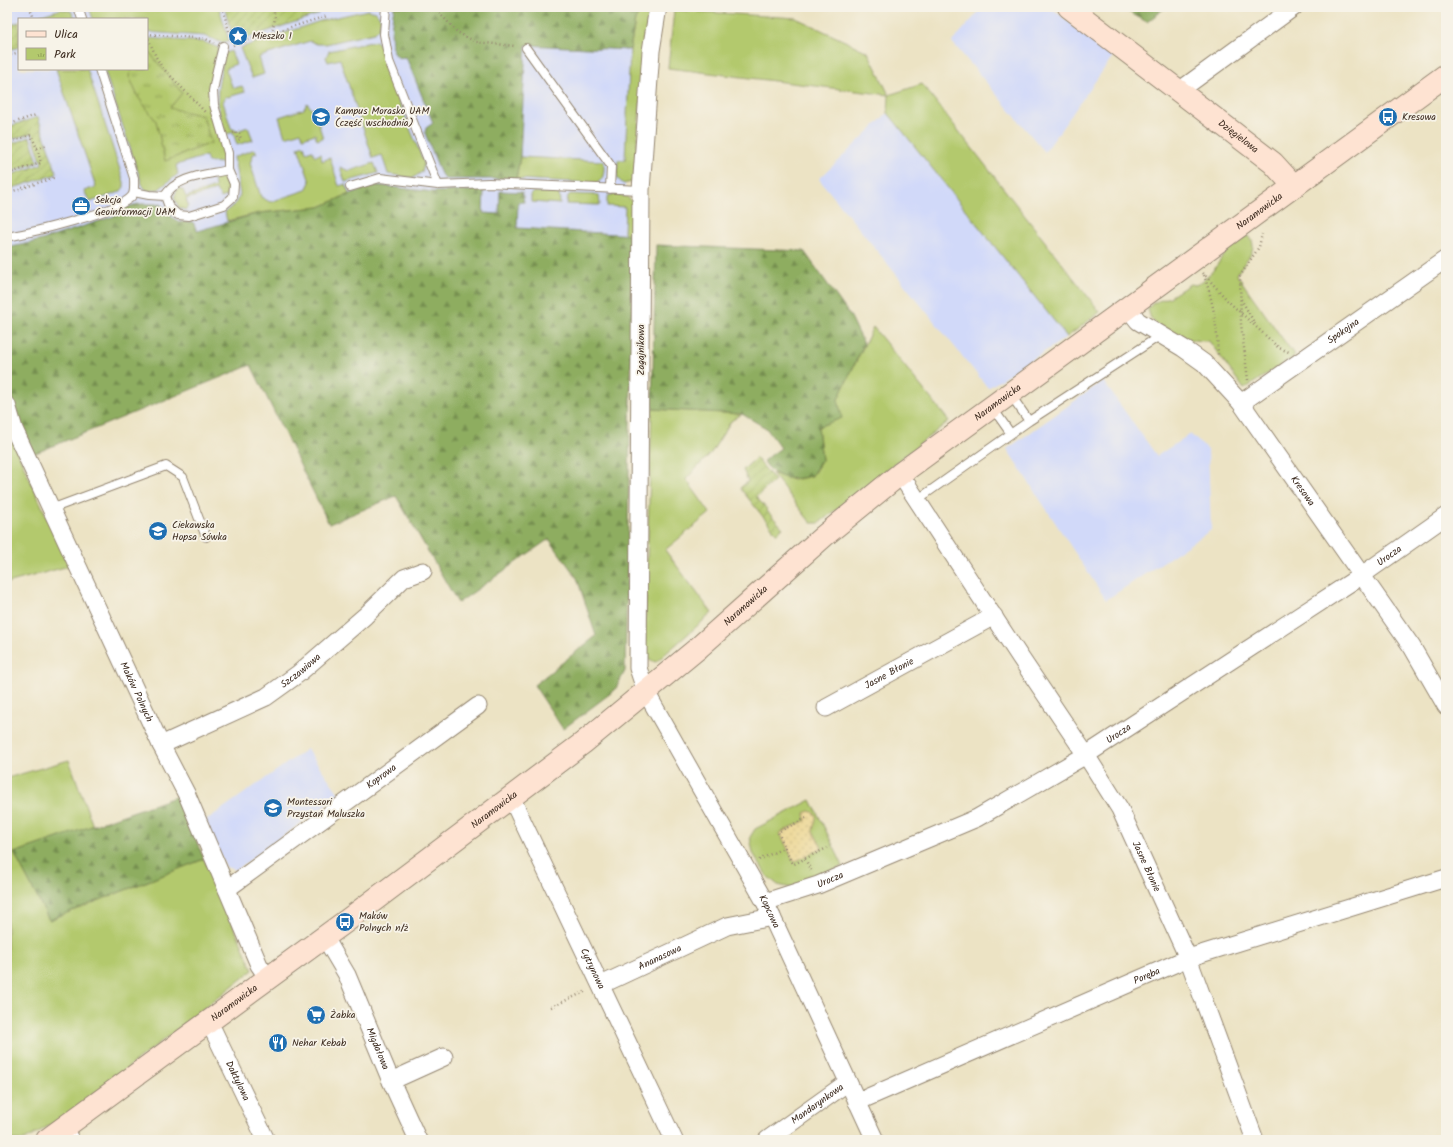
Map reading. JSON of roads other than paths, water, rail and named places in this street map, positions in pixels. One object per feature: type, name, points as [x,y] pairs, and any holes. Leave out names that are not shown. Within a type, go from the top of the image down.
[{"type":"street","name":"Zagajnikowa","points":[[646,692],[638,668],[641,190],[651,51],[658,7]]},
{"type":"street","name":"Dzięgielowa","points":[[1069,7],[1278,167],[1294,186]]},
{"type":"street","points":[[1179,91],[1294,7]]},
{"type":"street","name":"Naramowicka","points":[[47,1140],[71,1133],[208,1023],[511,797],[646,692],[697,649],[824,536],[900,474],[991,406],[1446,75]]},
{"type":"street","name":"Spokojna","points":[[1245,401],[1446,259]]},
{"type":"street","name":"Kresowa","points":[[1127,308],[1138,321],[1204,363],[1245,401],[1412,647],[1446,706]]},
{"type":"street","name":"Maków Polnych","points":[[7,405],[14,429],[161,745],[187,795],[259,965],[268,978]]},
{"type":"street","name":"Jasne Błonie","points":[[900,474],[1086,755],[1120,809],[1188,958],[1254,1140]]},
{"type":"street","name":"Urocza","points":[[765,902],[818,885],[977,818],[1086,755],[1362,575],[1446,516]]},
{"type":"street","name":"Szczawiowa","points":[[161,745],[266,698],[298,674],[365,616],[404,578],[423,572]]},
{"type":"street","name":"Jasne Błonie","points":[[826,708],[994,616]]},
{"type":"street","name":"Kopcowa","points":[[646,692],[765,902],[875,1140]]},
{"type":"street","name":"Koprowa","points":[[227,889],[478,706]]},
{"type":"street","name":"Cytrynowa","points":[[511,797],[674,1140]]},
{"type":"street","name":"Poręba","points":[[857,1102],[1188,958],[1446,878]]},
{"type":"street","name":"Ananasowa","points":[[601,985],[727,926],[742,922],[772,918]]},
{"type":"street","name":"Migdałowa","points":[[324,936],[347,975],[391,1081],[418,1140]]},
{"type":"street","name":"Daktylowa","points":[[208,1023],[214,1032],[266,1140]]},
{"type":"street","points":[[391,1081],[444,1057]]},
{"type":"street","name":"Mandarynkowa","points":[[767,1140],[848,1082]]},
{"type":"lane","points":[[78,7],[82,18]]},
{"type":"lane","points":[[386,7],[384,34],[389,61],[438,185]]},
{"type":"lane","points":[[223,46],[213,91],[217,118],[228,153],[228,170],[234,184],[233,197],[224,205],[189,216],[178,215],[169,207],[165,196],[169,188],[178,182],[228,170]]},
{"type":"lane","points":[[526,48],[611,166],[610,189]]},
{"type":"lane","points":[[7,237],[35,232],[112,208],[131,197],[134,192],[134,178],[99,70]]},
{"type":"lane","points":[[350,187],[380,178],[438,185],[489,183],[641,190]]},
{"type":"lane","points":[[134,192],[165,196]]},
{"type":"lane","points":[[917,500],[1029,421],[1161,335]]},
{"type":"lane","points":[[1009,393],[1029,421]]},
{"type":"lane","points":[[991,406],[1011,434]]},
{"type":"lane","points":[[52,508],[166,466],[183,478],[206,537]]},
{"type":"place","name":"Mieszko I","points":[[238,36]]},
{"type":"place","name":"Kampus Morasko UAM (część wschodnia)","points":[[321,117]]},
{"type":"place","name":"Kresowa","points":[[1388,117]]},
{"type":"place","name":"Sekcja Geoinformacji UAM","points":[[81,206]]},
{"type":"place","name":"Ciekawska Hopsa Sówka","points":[[158,531]]},
{"type":"place","name":"Montessori Przystań Maluszka","points":[[273,808]]},
{"type":"place","name":"Maków Polnych n/ż","points":[[345,922]]},
{"type":"place","name":"Żabka","points":[[316,1015]]},
{"type":"place","name":"Nehar Kebab","points":[[278,1043]]}]
